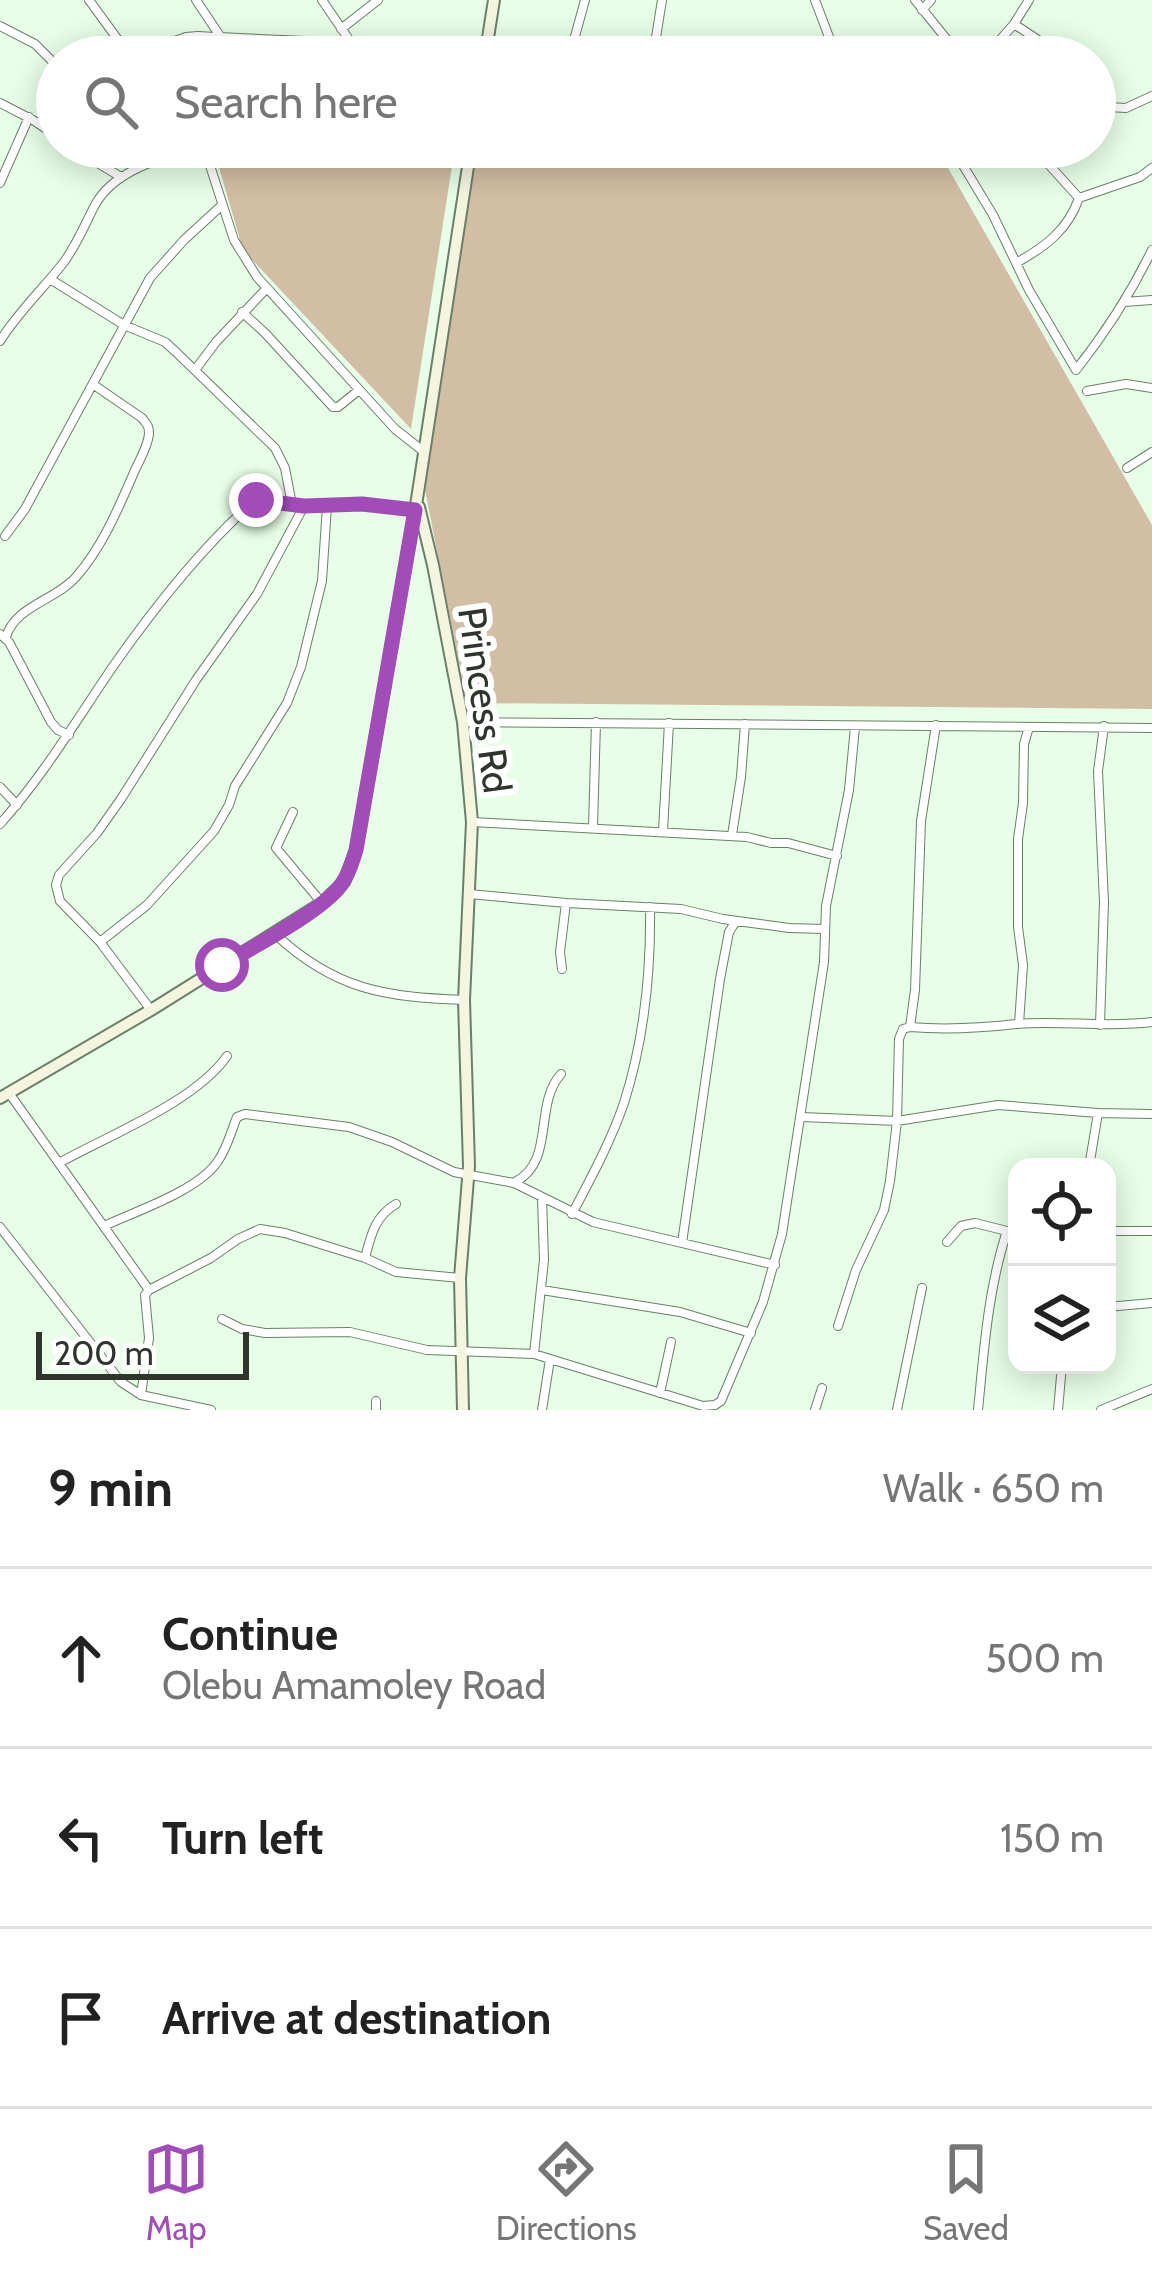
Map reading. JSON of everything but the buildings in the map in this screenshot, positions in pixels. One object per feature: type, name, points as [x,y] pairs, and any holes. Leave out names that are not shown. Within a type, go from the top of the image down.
[{"type":"street","points":[[88,0],[116,36]]},
{"type":"street","points":[[196,0],[220,36]]},
{"type":"street","points":[[322,0],[346,36]]},
{"type":"street","points":[[340,29],[378,0]]},
{"type":"street","points":[[488,36],[494,0]]},
{"type":"street","points":[[575,36],[585,0]]},
{"type":"street","points":[[656,36],[662,0]]},
{"type":"street","points":[[815,0],[829,36]]},
{"type":"street","points":[[915,0],[944,36]]},
{"type":"street","points":[[922,10],[931,0]]},
{"type":"street","points":[[1004,36],[1029,0]]},
{"type":"street","points":[[1014,24],[1032,36]]},
{"type":"street","points":[[0,26],[36,45]]},
{"type":"street","points":[[1116,107],[1126,108],[1152,96]]},
{"type":"street","points":[[0,103],[36,122]]},
{"type":"street","points":[[0,183],[28,117]]},
{"type":"street","points":[[107,168],[122,177]]},
{"type":"street","points":[[0,341],[80,239],[107,188],[141,168]]},
{"type":"street","points":[[208,168],[233,240],[267,288],[359,390],[424,452]]},
{"type":"street","points":[[149,1290],[59,1163],[4,1096],[275,934],[344,882],[356,850],[416,504],[468,168]]},
{"type":"street","points":[[965,168],[1076,370],[1124,302],[1152,250]]},
{"type":"street","points":[[1052,168],[1079,198]]},
{"type":"street","points":[[1016,263],[1064,229],[1079,198],[1140,177],[1152,168]]},
{"type":"street","points":[[5,536],[26,509],[150,278],[221,206]]},
{"type":"street","points":[[50,279],[124,325],[165,342],[195,370],[275,448],[285,468],[292,505]]},
{"type":"street","points":[[195,370],[267,288]]},
{"type":"street","points":[[1124,302],[1152,300]]},
{"type":"street","points":[[242,312],[333,407],[359,390]]},
{"type":"street","points":[[1087,391],[1126,384],[1152,388]]},
{"type":"street","points":[[69,735],[51,722],[3,636],[17,618],[78,575],[115,516],[149,438],[142,418],[94,385]]},
{"type":"street","points":[[1127,468],[1152,452]]},
{"type":"street","points":[[0,824],[69,735],[157,606],[248,506],[260,500],[304,506],[416,504]]},
{"type":"street","name":"Princess Rd","points":[[416,504],[434,565],[463,722],[472,822],[464,1000],[468,1175],[460,1278],[463,1410]]},
{"type":"street","points":[[151,1010],[100,942],[60,901],[59,875],[121,800],[257,594],[304,506]]},
{"type":"street","points":[[100,942],[147,905],[214,831],[235,786],[287,703],[322,581],[327,506]]},
{"type":"street","points":[[463,722],[1152,728]]},
{"type":"street","points":[[593,827],[596,722]]},
{"type":"street","points":[[663,831],[669,723]]},
{"type":"street","points":[[732,836],[745,723]]},
{"type":"street","points":[[910,1027],[921,821],[936,725]]},
{"type":"street","points":[[1018,1024],[1023,965],[1018,839],[1029,726]]},
{"type":"street","points":[[1100,1025],[1104,902],[1097,771],[1104,726]]},
{"type":"street","points":[[222,1318],[242,1329],[265,1333],[350,1332],[427,1350],[534,1354],[716,1407],[728,1390],[775,1265],[802,1117],[824,962],[826,906],[849,790],[855,727]]},
{"type":"street","points":[[0,787],[17,806]]},
{"type":"street","points":[[292,812],[276,848],[322,903]]},
{"type":"street","points":[[472,822],[732,836],[788,843],[837,856]]},
{"type":"street","points":[[468,894],[681,909],[789,928],[826,928]]},
{"type":"street","points":[[562,969],[566,903]]},
{"type":"street","points":[[572,1214],[613,1132],[638,1048],[651,947],[650,908]]},
{"type":"street","points":[[682,1243],[727,941],[736,921]]},
{"type":"street","points":[[275,934],[310,963],[361,986],[394,996],[464,1000]]},
{"type":"street","points":[[838,1326],[856,1270],[884,1210],[897,1121],[900,1033],[910,1027],[1152,1022]]},
{"type":"street","points":[[59,1163],[174,1100],[212,1075],[227,1056]]},
{"type":"street","points":[[514,1183],[532,1171],[538,1158],[548,1101],[561,1074]]},
{"type":"street","points":[[802,1117],[897,1121],[998,1105],[1152,1114]]},
{"type":"street","points":[[1090,1158],[1098,1113]]},
{"type":"street","points":[[104,1226],[211,1170],[224,1152],[237,1117],[245,1114],[349,1127],[443,1167],[514,1183],[572,1214],[640,1235],[775,1265]]},
{"type":"street","points":[[534,1354],[544,1260],[542,1198]]},
{"type":"street","points":[[365,1258],[377,1219],[396,1204]]},
{"type":"street","points":[[947,1242],[962,1226],[975,1223],[1008,1230]]},
{"type":"street","points":[[0,1227],[122,1382],[141,1395],[211,1410]]},
{"type":"street","points":[[141,1395],[149,1338],[145,1296],[149,1290],[260,1228],[404,1274],[460,1278]]},
{"type":"street","points":[[1116,1231],[1152,1231]]},
{"type":"street","points":[[978,1410],[990,1304],[1008,1244]]},
{"type":"street","points":[[897,1410],[922,1288]]},
{"type":"street","points":[[542,1290],[680,1312],[751,1333]]},
{"type":"street","points":[[1116,1306],[1152,1303]]},
{"type":"street","points":[[660,1393],[671,1342]]},
{"type":"street","points":[[542,1410],[550,1359]]},
{"type":"street","points":[[1058,1410],[1061,1374]]},
{"type":"street","points":[[815,1410],[822,1388]]},
{"type":"street","points":[[1101,1410],[1152,1390]]},
{"type":"shaded area","points":[[219,168],[452,168],[411,429],[243,250]]},
{"type":"shaded area","points":[[472,168],[948,168],[1152,525],[1152,709],[467,703],[425,490]]},
{"type":"route","points":[[222,965],[322,903],[344,882],[356,850],[415,510],[256,500]]}]
